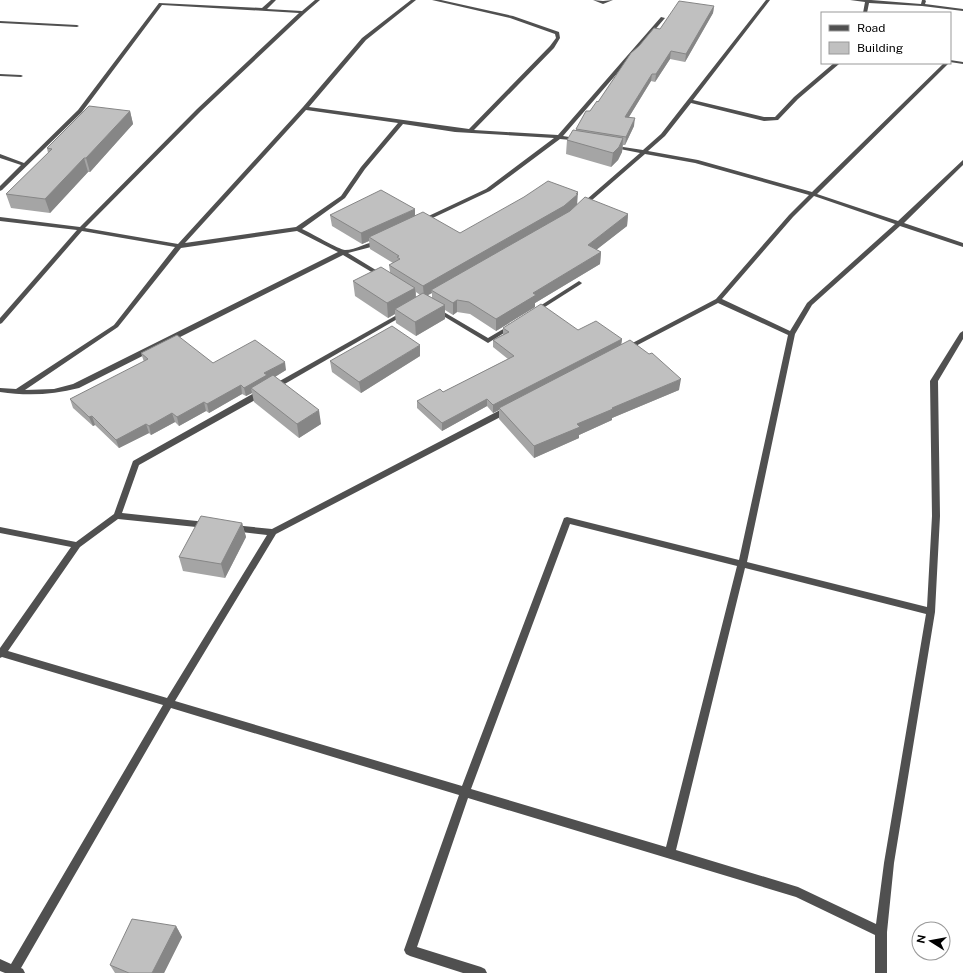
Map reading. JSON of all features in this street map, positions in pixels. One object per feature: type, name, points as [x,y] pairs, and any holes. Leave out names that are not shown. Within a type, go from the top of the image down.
[{"type":"street","points":[[263,10],[274,0]]},
{"type":"street","points":[[0,322],[81,229],[200,110],[303,12],[318,0]]},
{"type":"street","points":[[17,392],[116,326],[179,246],[305,108],[364,39],[414,0]]},
{"type":"street","points":[[434,0],[504,14],[557,33],[558,38],[552,48],[470,131]]},
{"type":"street","points":[[595,0],[603,3],[611,0]]},
{"type":"street","points":[[578,209],[663,135],[768,0]]},
{"type":"street","points":[[852,0],[923,2],[963,10]]},
{"type":"street","points":[[865,12],[867,1]]},
{"type":"street","points":[[0,189],[80,111],[163,2],[303,12]]},
{"type":"street","points":[[418,223],[488,190],[559,137],[662,18]]},
{"type":"street","points":[[0,22],[77,26]]},
{"type":"street","points":[[951,62],[963,63]]},
{"type":"street","points":[[689,101],[764,119],[776,118],[796,98],[836,64]]},
{"type":"street","points":[[619,352],[718,300],[790,216],[946,64]]},
{"type":"street","points":[[0,75],[21,76]]},
{"type":"street","points":[[305,108],[470,131],[559,137],[582,141]]},
{"type":"street","points":[[0,219],[81,229],[179,246],[298,229],[343,196],[363,168],[402,122]]},
{"type":"street","points":[[605,145],[696,161],[813,194],[963,244]]},
{"type":"street","points":[[0,156],[25,165]]},
{"type":"street","points":[[670,853],[742,565],[792,334],[809,304],[900,223],[963,162]]},
{"type":"street","points":[[298,229],[343,252],[387,279]]},
{"type":"street","points":[[1,391],[42,394],[57,392],[76,386],[343,252],[369,246],[383,240]]},
{"type":"street","points":[[527,316],[579,283]]},
{"type":"street","points":[[718,300],[792,334]]},
{"type":"street","points":[[431,306],[488,341],[521,320]]},
{"type":"street","points":[[411,310],[136,463],[117,516],[77,545],[1,653],[798,892],[881,932]]},
{"type":"street","points":[[881,973],[881,932],[890,863],[931,612],[936,516],[934,381],[963,332]]},
{"type":"street","points":[[0,965],[16,972],[169,703],[273,532],[513,407]]},
{"type":"street","points":[[117,516],[211,526]]},
{"type":"street","points":[[481,973],[410,950],[465,792],[567,520],[931,612]]},
{"type":"street","points":[[226,527],[273,532]]},
{"type":"street","points":[[0,530],[77,545]]},
{"type":"building","points":[[679,1],[714,6],[686,54],[671,51],[656,74],[652,74],[625,117],[635,118],[626,137],[576,129],[586,111],[590,111],[597,101],[598,102],[631,53],[654,28],[660,29]]},
{"type":"building","points":[[89,106],[130,111],[45,199],[6,194],[52,149],[47,148]]},
{"type":"building","points":[[573,130],[623,138],[619,147],[613,153],[567,140]]},
{"type":"building","points":[[548,181],[578,192],[576,194],[578,194],[564,206],[423,286],[389,265],[400,259],[397,257],[399,256],[369,237],[423,212],[460,233],[524,197]]},
{"type":"building","points":[[381,190],[415,209],[361,233],[330,215]]},
{"type":"building","points":[[585,197],[628,214],[588,245],[601,252],[533,293],[536,295],[496,319],[469,302],[457,300],[453,303],[431,290],[570,211]]},
{"type":"building","points":[[381,267],[415,288],[387,303],[353,281]]},
{"type":"building","points":[[423,293],[445,305],[415,322],[395,309]]},
{"type":"building","points":[[541,304],[578,330],[596,321],[622,339],[493,405],[487,399],[442,423],[417,401],[440,389],[443,392],[514,356],[493,340],[509,332],[503,328]]},
{"type":"building","points":[[392,326],[420,345],[359,382],[330,361]]},
{"type":"building","points":[[177,335],[213,363],[255,340],[285,362],[264,373],[267,375],[244,388],[241,385],[207,404],[204,402],[177,417],[172,413],[149,426],[146,424],[116,440],[92,416],[89,417],[70,399],[148,359],[141,353]]},
{"type":"building","points":[[630,340],[649,354],[652,353],[681,379],[612,408],[613,409],[577,424],[580,427],[534,446],[499,408]]},
{"type":"building","points":[[273,375],[319,410],[297,424],[251,388]]},
{"type":"building","points":[[201,516],[242,523],[221,564],[179,557]]},
{"type":"building","points":[[132,919],[176,926],[152,973],[129,973],[110,965]]}]
